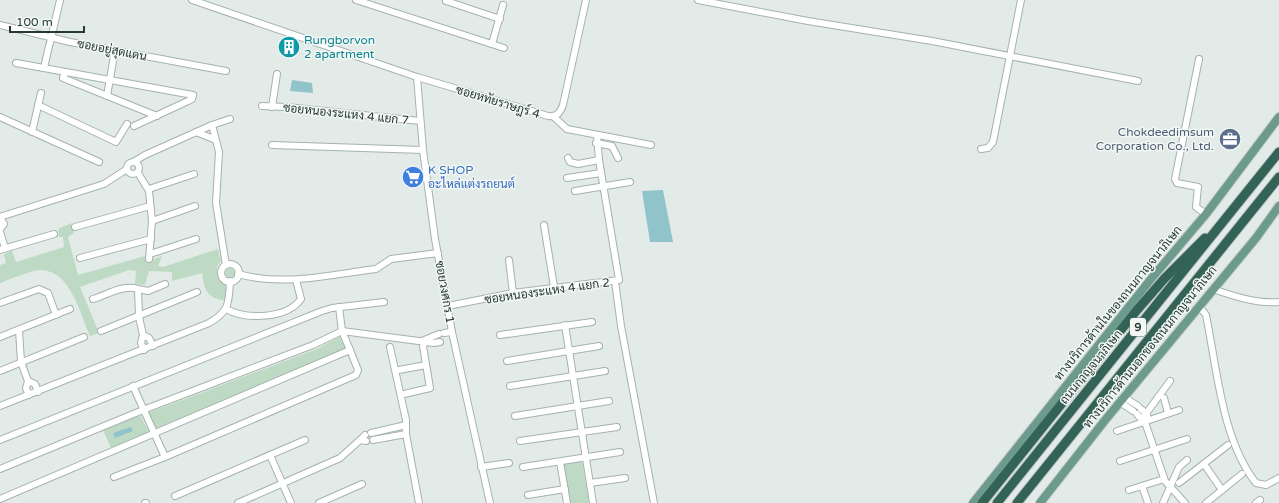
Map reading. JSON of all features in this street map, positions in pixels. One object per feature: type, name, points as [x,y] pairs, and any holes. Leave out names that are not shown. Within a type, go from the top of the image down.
[{"type":"highway","name":"ถนนกาญจนาภิเษก","points":[[997,503],[1279,152]]},
{"type":"highway","name":"9","points":[[1017,503],[1279,177]]},
{"type":"highway","points":[[982,503],[1115,336],[1164,279],[1226,218]]},
{"type":"highway","points":[[1032,441],[1072,410]]},
{"type":"main road","name":"ทางบริการด้านในของถนนกาญจนาภิเษก","points":[[973,503],[1151,279],[1206,214],[1279,117]]},
{"type":"main road","name":"ทางบริการด้านนอกของถนนกาญจนาภิเษก","points":[[1040,503],[1122,399],[1256,238],[1279,206]]},
{"type":"street","points":[[44,68],[60,0]]},
{"type":"street","name":"ซอยหทัยราษฎร์ 4","points":[[192,0],[417,77],[554,117],[563,105],[586,0]]},
{"type":"street","points":[[356,0],[504,48]]},
{"type":"street","points":[[698,0],[808,21],[932,41],[1138,80]]},
{"type":"street","points":[[981,149],[988,148],[993,142],[1011,57],[1021,0]]},
{"type":"street","points":[[446,1],[500,19]]},
{"type":"street","points":[[492,44],[504,5]]},
{"type":"street","name":"ซอยอยู่สุดแดน","points":[[0,25],[50,42],[70,42],[226,71]]},
{"type":"street","points":[[107,96],[115,50]]},
{"type":"street","points":[[1199,59],[1175,181],[1198,187],[1196,207],[1206,214]]},
{"type":"street","points":[[16,63],[193,95],[192,99],[134,126]]},
{"type":"street","points":[[65,72],[63,78],[156,116]]},
{"type":"street","name":"ซอยหนองระแหง 4 แยก 7","points":[[272,107],[277,74]]},
{"type":"street","name":"ซอยวงศกร 1","points":[[417,77],[423,150],[438,253],[452,332],[490,503]]},
{"type":"street","points":[[32,132],[42,93]]},
{"type":"street","points":[[38,105],[116,142],[127,124]]},
{"type":"street","name":"ซอยหนองระแหง 4 แยก 7","points":[[262,106],[420,121]]},
{"type":"street","points":[[0,117],[99,162]]},
{"type":"street","points":[[554,117],[567,129],[651,145]]},
{"type":"street","points":[[0,229],[4,222],[0,218],[104,184],[127,169],[129,163],[135,162],[145,155],[212,125],[230,120]]},
{"type":"street","points":[[212,125],[219,152],[216,203],[226,265]]},
{"type":"street","points":[[196,132],[216,140]]},
{"type":"street","name":"ซอยหนองระแหง 4 แยก 2","points":[[448,306],[514,293],[619,280],[620,276],[598,160],[596,143],[597,135]]},
{"type":"street","points":[[596,143],[612,146],[618,158]]},
{"type":"street","points":[[272,145],[423,150]]},
{"type":"street","points":[[568,158],[570,162],[578,164],[598,160]]},
{"type":"street","points":[[135,162],[140,166],[136,173]]},
{"type":"street","points":[[127,169],[130,174],[138,173],[149,189],[152,221],[150,257],[196,239]]},
{"type":"street","points":[[567,178],[601,173]]},
{"type":"street","points":[[149,189],[194,174]]},
{"type":"street","points":[[575,191],[630,182]]},
{"type":"street","points":[[75,226],[150,206]]},
{"type":"street","points":[[152,221],[195,206]]},
{"type":"street","points":[[544,225],[554,288]]},
{"type":"street","points":[[0,232],[3,249],[54,234]]},
{"type":"street","points":[[80,258],[151,239]]},
{"type":"street","points":[[238,274],[258,280],[296,280],[376,269],[391,259],[438,253]]},
{"type":"street","points":[[509,260],[514,293]]},
{"type":"street","points":[[231,264],[236,267],[238,274],[235,279],[230,281],[224,280],[221,275],[222,269],[226,265],[231,264]]},
{"type":"street","points":[[226,309],[236,314],[252,317],[263,316],[288,308],[297,304],[301,299],[296,280]]},
{"type":"street","points":[[0,406],[144,350],[219,318],[226,309],[230,281]]},
{"type":"street","points":[[615,281],[619,315],[654,503]]},
{"type":"street","points":[[93,299],[122,288],[129,287],[148,291],[165,284]]},
{"type":"street","points":[[0,303],[39,289],[48,293],[56,315]]},
{"type":"street","points":[[1213,289],[1238,297],[1266,302],[1279,302]]},
{"type":"street","points":[[138,290],[139,317],[143,335],[140,342],[144,350]]},
{"type":"street","points":[[101,331],[139,317],[197,292]]},
{"type":"street","points":[[0,440],[322,311],[339,307],[384,302]]},
{"type":"street","points":[[1199,306],[1206,315],[1226,417],[1242,462],[1256,483],[1266,484],[1279,478]]},
{"type":"street","points":[[114,477],[165,457],[356,375],[358,370],[342,331],[339,307]]},
{"type":"street","points":[[0,337],[70,309]]},
{"type":"street","points":[[500,335],[592,322]]},
{"type":"street","points":[[565,325],[576,406],[594,503]]},
{"type":"street","points":[[19,330],[21,362],[28,381],[26,388],[29,395]]},
{"type":"street","points":[[0,469],[143,410],[313,345],[342,331],[434,343],[454,340]]},
{"type":"street","points":[[423,341],[441,333],[452,332]]},
{"type":"street","points":[[143,335],[149,338],[153,346]]},
{"type":"street","points":[[0,370],[84,337]]},
{"type":"street","points":[[404,394],[430,388],[423,341]]},
{"type":"street","points":[[507,361],[599,346]]},
{"type":"street","points":[[390,347],[406,425],[406,434],[419,503]]},
{"type":"street","points":[[0,499],[350,350]]},
{"type":"street","points":[[399,370],[426,365]]},
{"type":"street","points":[[510,386],[605,371]]},
{"type":"street","points":[[28,381],[35,384],[38,392]]},
{"type":"street","points":[[1145,420],[1170,381]]},
{"type":"street","points":[[133,386],[165,457]]},
{"type":"street","points":[[1164,398],[1168,413]]},
{"type":"street","points":[[1122,399],[1137,410],[1145,420],[1164,479],[1170,488],[1185,503]]},
{"type":"street","points":[[515,416],[609,401]]},
{"type":"street","points":[[1117,431],[1145,420],[1179,410]]},
{"type":"street","points":[[238,503],[344,456],[367,438],[406,425]]},
{"type":"street","points":[[520,441],[616,427]]},
{"type":"street","points":[[367,438],[406,434]]},
{"type":"street","points":[[1120,461],[1187,439]]},
{"type":"street","points":[[175,496],[305,440]]},
{"type":"street","points":[[1179,483],[1228,445]]},
{"type":"street","points":[[523,467],[620,452]]},
{"type":"street","points":[[270,455],[291,503]]},
{"type":"street","points":[[1163,503],[1179,467],[1187,460]]},
{"type":"street","points":[[560,462],[567,503]]},
{"type":"street","points":[[482,467],[509,463]]},
{"type":"street","points":[[1204,464],[1222,490]]},
{"type":"street","points":[[1206,503],[1242,474]]},
{"type":"street","points":[[590,483],[625,478]]},
{"type":"street","points":[[1129,490],[1164,479]]},
{"type":"street","points":[[319,503],[362,484]]},
{"type":"street","points":[[1142,486],[1148,503]]},
{"type":"street","points":[[528,495],[565,489]]},
{"type":"green space","points":[[71,223],[74,233],[68,237],[78,275],[145,256],[148,261],[162,256],[158,266],[163,267],[218,249],[221,261],[217,267],[219,279],[231,284],[229,301],[217,299],[209,294],[204,286],[202,273],[172,281],[172,272],[149,271],[145,285],[135,284],[136,271],[129,270],[80,287],[99,333],[90,336],[73,295],[60,278],[51,272],[38,270],[0,283],[0,265],[6,263],[4,254],[12,251],[16,262],[64,247],[63,237],[59,237],[58,229]]},
{"type":"green space","points":[[230,268],[235,273],[230,278],[225,273]]},
{"type":"green space","points":[[341,336],[348,349],[155,429],[148,413],[317,349]]},
{"type":"green space","points":[[140,415],[149,432],[111,448],[103,430]]},
{"type":"green space","points":[[582,461],[589,503],[570,503],[563,464]]},
{"type":"water","points":[[292,80],[312,83],[313,93],[290,91]]},
{"type":"water","points":[[663,190],[673,242],[650,242],[642,191]]},
{"type":"water","points":[[131,427],[133,431],[115,438],[113,433]]},
{"type":"place","name":"Rungborvon 2 apartment","points":[[289,47]]},
{"type":"place","name":"Chokdeedimsum Corporation Co., Ltd.","points":[[1230,139]]},
{"type":"place","name":"K SHOP อะไหล่แต่งรถยนต์","points":[[413,177]]}]
